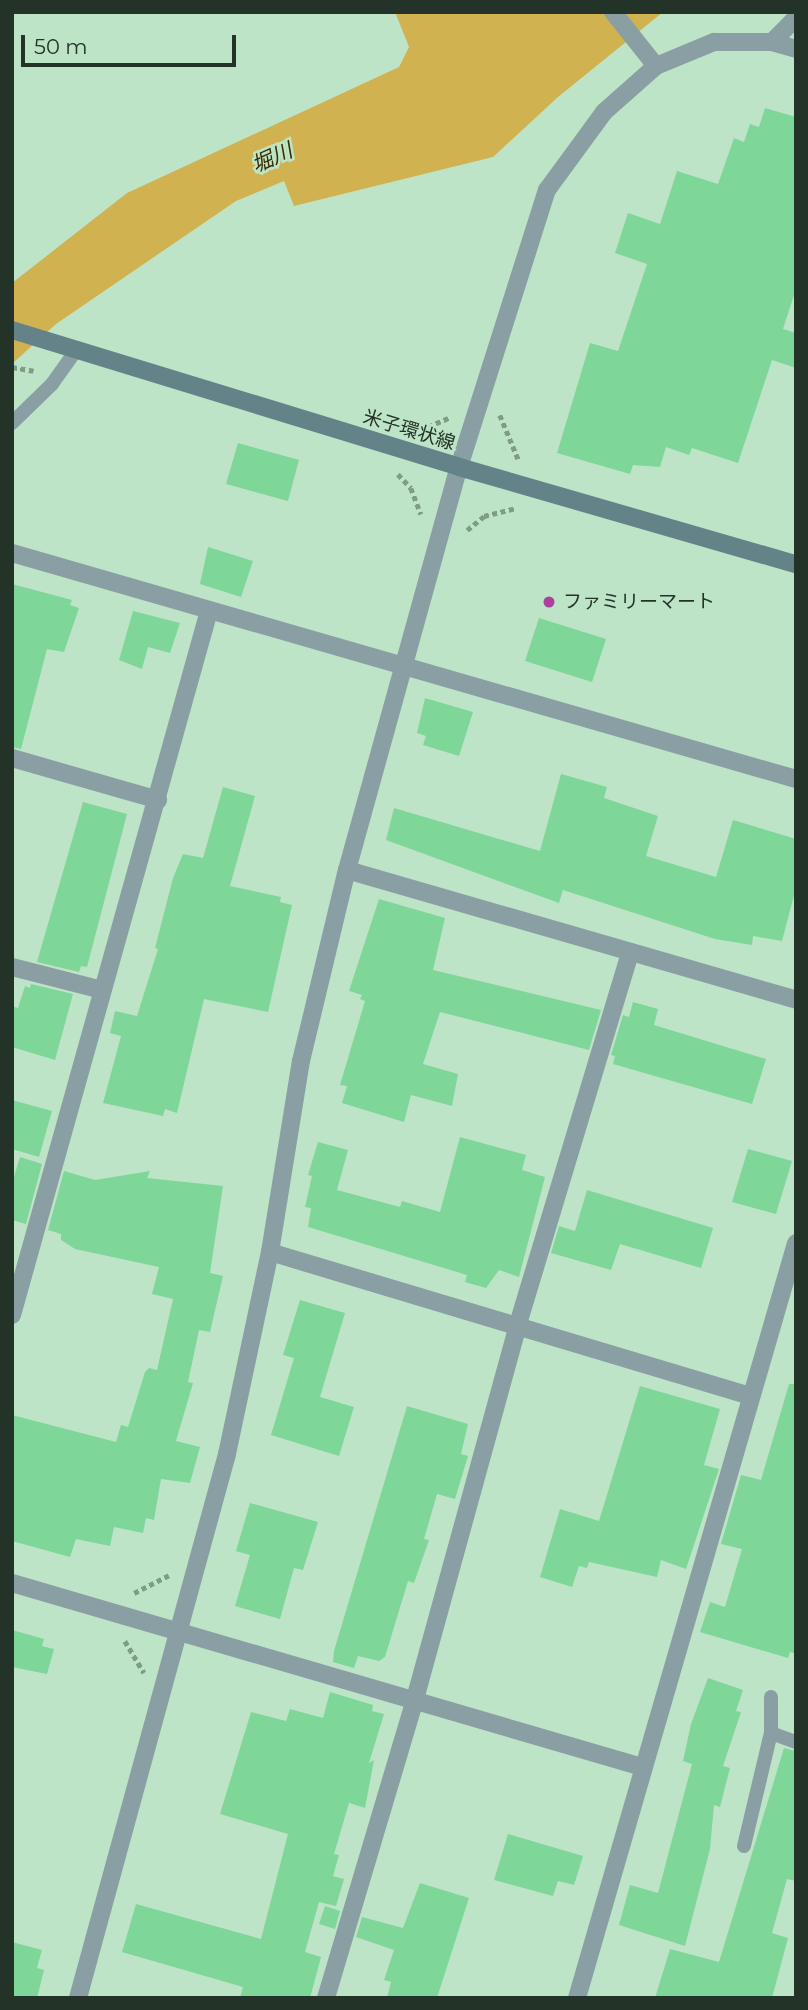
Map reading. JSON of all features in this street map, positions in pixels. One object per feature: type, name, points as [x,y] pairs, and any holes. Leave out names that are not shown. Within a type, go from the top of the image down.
[{"type":"main road","name":"米子環状線","points":[[12,330],[459,467],[796,564]]},
{"type":"street","points":[[613,12],[656,66]]},
{"type":"street","points":[[772,41],[796,18]]},
{"type":"street","points":[[78,1998],[227,1454],[270,1252],[301,1061],[346,870],[459,467],[547,190],[604,112],[656,66],[714,42],[772,41],[796,49]]},
{"type":"street","points":[[12,553],[796,779]]},
{"type":"street","points":[[12,1315],[209,611]]},
{"type":"street","points":[[12,758],[158,800]]},
{"type":"street","points":[[346,870],[796,1000]]},
{"type":"street","points":[[326,1998],[415,1699],[518,1324],[630,951]]},
{"type":"street","points":[[12,967],[102,990]]},
{"type":"street","points":[[577,1998],[796,1242]]},
{"type":"street","points":[[270,1252],[518,1324],[750,1396]]},
{"type":"street","points":[[12,1583],[642,1767]]},
{"type":"lane","points":[[12,424],[62,372],[77,349]]},
{"type":"lane","points":[[744,1846],[771,1733],[771,1697]]},
{"type":"lane","points":[[771,1733],[796,1742]]},
{"type":"path","points":[[12,367],[26,371],[62,372]]},
{"type":"path","points":[[496,428],[504,431]]},
{"type":"path","points":[[395,471],[411,488],[423,519]]},
{"type":"path","points":[[499,511],[501,503]]},
{"type":"path","points":[[461,538],[481,519],[499,511],[519,508]]},
{"type":"path","points":[[471,516],[481,519]]},
{"type":"path","points":[[122,1596],[150,1587],[176,1566]]},
{"type":"path","points":[[118,1634],[144,1673],[144,1686]]},
{"type":"water","name":"堀川","points":[[395,12],[663,12],[558,97],[493,157],[294,206],[284,181],[236,201],[56,324],[12,364],[12,283],[127,193],[399,67],[409,47]]},
{"type":"building","points":[[765,108],[796,117],[796,289],[783,329],[796,333],[796,368],[772,360],[738,463],[692,448],[689,455],[666,447],[660,467],[633,465],[630,474],[557,453],[590,343],[618,351],[647,264],[615,253],[628,213],[660,224],[677,171],[718,184],[734,138],[744,142],[750,124],[759,127]]},
{"type":"building","points":[[238,443],[299,460],[288,501],[226,484]]},
{"type":"building","points":[[208,547],[253,561],[241,597],[200,584]]},
{"type":"building","points":[[12,584],[72,600],[70,605],[79,608],[64,652],[47,649],[21,749],[12,747]]},
{"type":"building","points":[[133,611],[180,623],[170,653],[148,647],[142,669],[119,660]]},
{"type":"building","points":[[539,618],[606,639],[592,682],[525,661]]},
{"type":"building","points":[[425,698],[473,712],[459,756],[423,745],[426,736],[417,733]]},
{"type":"building","points":[[561,774],[607,787],[604,798],[658,816],[646,856],[716,877],[733,820],[796,839],[796,888],[782,941],[753,936],[752,945],[715,939],[563,890],[559,903],[386,840],[394,808],[540,851]]},
{"type":"building","points":[[223,787],[255,796],[230,886],[281,897],[280,902],[292,905],[268,1012],[204,999],[177,1113],[165,1109],[163,1116],[103,1103],[121,1036],[110,1033],[115,1011],[137,1016],[158,949],[155,948],[173,878],[183,854],[203,858]]},
{"type":"building","points":[[83,802],[127,814],[87,967],[81,966],[79,972],[37,962]]},
{"type":"building","points":[[379,899],[445,918],[433,970],[601,1010],[589,1050],[440,1012],[423,1064],[458,1074],[452,1106],[411,1095],[404,1122],[342,1103],[347,1086],[340,1085],[365,1001],[360,999],[362,995],[349,991]]},
{"type":"building","points":[[31,984],[73,994],[55,1060],[12,1047],[12,1006],[18,1008],[25,986],[30,988]]},
{"type":"building","points":[[633,1002],[658,1009],[654,1025],[766,1059],[752,1104],[613,1064],[615,1056],[611,1055],[623,1015],[629,1017]]},
{"type":"building","points":[[12,1100],[52,1111],[39,1157],[12,1149]]},
{"type":"building","points":[[460,1137],[526,1155],[522,1170],[545,1177],[519,1277],[499,1270],[486,1288],[465,1282],[467,1275],[308,1227],[311,1208],[305,1207],[312,1176],[308,1175],[318,1142],[348,1150],[337,1190],[400,1207],[402,1201],[440,1212]]},
{"type":"building","points":[[748,1149],[792,1161],[776,1214],[732,1202]]},
{"type":"building","points":[[20,1157],[42,1164],[26,1224],[12,1220],[12,1183]]},
{"type":"building","points":[[64,1171],[95,1180],[150,1171],[147,1178],[223,1186],[210,1273],[223,1276],[210,1332],[199,1330],[188,1382],[193,1383],[176,1441],[200,1447],[190,1483],[161,1479],[154,1520],[146,1518],[143,1533],[114,1527],[110,1546],[76,1539],[70,1557],[12,1541],[12,1415],[116,1442],[121,1425],[128,1427],[145,1372],[149,1368],[157,1370],[173,1299],[152,1294],[159,1267],[75,1249],[61,1240],[61,1234],[48,1230]]},
{"type":"building","points":[[587,1190],[713,1228],[701,1268],[620,1244],[611,1270],[551,1253],[559,1226],[575,1231]]},
{"type":"building","points":[[300,1300],[345,1313],[320,1397],[354,1407],[339,1456],[271,1435],[294,1358],[283,1355]]},
{"type":"building","points":[[789,1384],[796,1384],[796,1654],[790,1652],[788,1658],[700,1632],[710,1602],[725,1607],[742,1549],[721,1544],[741,1475],[761,1480]]},
{"type":"building","points":[[640,1386],[720,1409],[704,1465],[719,1469],[686,1569],[661,1560],[657,1577],[589,1562],[587,1568],[579,1566],[572,1587],[540,1577],[560,1509],[599,1521]]},
{"type":"building","points":[[407,1406],[468,1424],[461,1454],[468,1456],[455,1499],[437,1494],[424,1539],[429,1540],[414,1583],[408,1581],[385,1657],[379,1661],[358,1656],[354,1668],[333,1662],[334,1651]]},
{"type":"building","points":[[250,1503],[318,1522],[303,1570],[294,1568],[280,1619],[235,1606],[250,1555],[236,1551]]},
{"type":"building","points":[[12,1630],[44,1639],[42,1646],[54,1649],[47,1674],[12,1667]]},
{"type":"building","points":[[708,1678],[743,1690],[736,1711],[741,1712],[723,1766],[730,1768],[720,1807],[714,1805],[710,1849],[685,1946],[619,1925],[630,1885],[658,1893],[692,1764],[683,1761],[691,1724]]},
{"type":"building","points":[[330,1692],[373,1705],[372,1711],[384,1714],[369,1763],[374,1760],[365,1808],[349,1803],[334,1854],[339,1855],[333,1876],[344,1879],[336,1906],[319,1902],[305,1952],[321,1957],[310,1998],[240,1998],[243,1987],[122,1952],[136,1904],[261,1939],[288,1834],[220,1814],[251,1712],[286,1721],[290,1709],[323,1718]]},
{"type":"building","points":[[784,1748],[796,1751],[796,1881],[787,1879],[772,1933],[788,1938],[772,1998],[655,1998],[670,1949],[719,1962]]},
{"type":"building","points":[[508,1834],[583,1856],[574,1885],[558,1881],[553,1896],[494,1880]]},
{"type":"building","points":[[420,1883],[469,1898],[437,1998],[387,1998],[391,1982],[384,1980],[394,1950],[356,1937],[362,1917],[403,1928]]},
{"type":"building","points":[[325,1906],[340,1911],[335,1929],[319,1924]]},
{"type":"building","points":[[12,1942],[42,1950],[37,1968],[44,1970],[37,1998],[12,1998]]},
{"type":"place","name":"ファミリーマート","points":[[549,602]]}]
